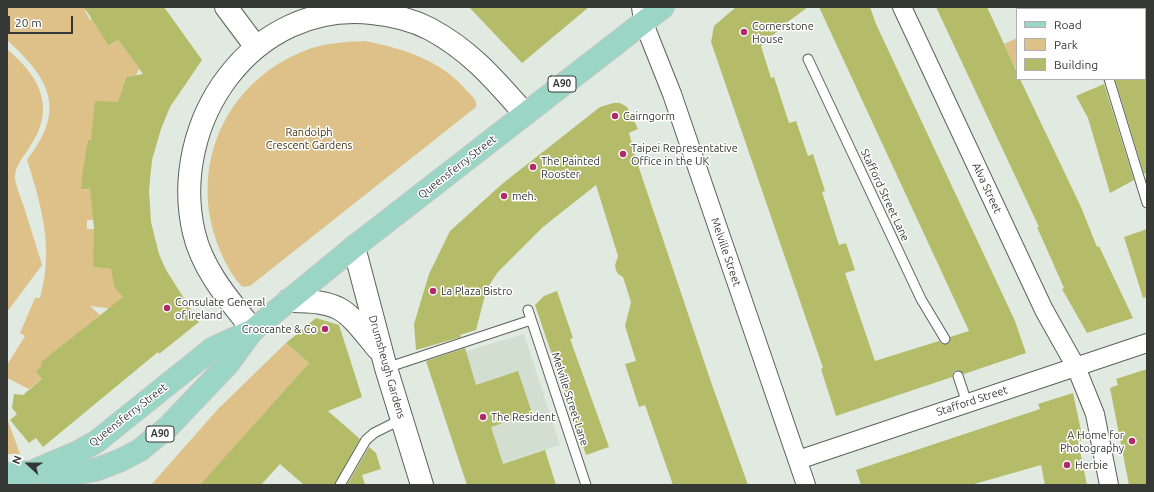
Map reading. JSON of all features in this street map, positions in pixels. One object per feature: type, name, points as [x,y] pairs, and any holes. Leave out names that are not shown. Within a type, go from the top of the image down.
[{"type":"main road","name":"Queensferry Street","points":[[31,472],[72,480],[122,460],[140,450],[168,427],[228,364],[254,330],[288,301],[354,247],[525,114],[642,14],[663,7]]},
{"type":"main road","name":"Queensferry Street","points":[[31,472],[60,461],[96,442],[212,349],[254,330]]},
{"type":"main road","name":"A90","points":[[7,474],[31,472]]},
{"type":"street","points":[[226,7],[256,47]]},
{"type":"street","name":"Alva Street","points":[[902,7],[1044,310],[1076,367],[1095,414],[1109,485]]},
{"type":"street","points":[[254,330],[224,294],[206,265],[194,234],[189,196],[191,158],[196,137],[206,114],[225,78],[256,47],[285,27],[335,12],[360,11],[399,17],[429,28],[474,58],[525,114]]},
{"type":"street","name":"Melville Street","points":[[642,14],[672,94],[806,485]]},
{"type":"street","name":"Drumsheugh Gardens","points":[[354,247],[384,361],[422,485]]},
{"type":"street","points":[[288,301],[314,301],[342,309],[354,320],[384,361]]},
{"type":"street","name":"Stafford Street","points":[[798,460],[1147,343]]},
{"type":"lane","name":"Stafford Street Lane","points":[[808,59],[921,299],[945,339]]},
{"type":"lane","points":[[1108,80],[1147,203]]},
{"type":"lane","name":"Melville Street Lane","points":[[528,310],[586,485]]},
{"type":"lane","points":[[384,361],[531,320]]},
{"type":"lane","points":[[958,376],[967,403]]},
{"type":"lane","points":[[340,485],[366,440],[374,432],[402,419]]},
{"type":"shaded area","points":[[524,334],[560,445],[464,477],[427,363]]},
{"type":"green space","points":[[7,7],[94,7],[85,11],[90,20],[100,14],[110,46],[118,40],[139,69],[136,75],[126,77],[106,141],[88,139],[82,189],[99,190],[91,201],[95,220],[87,220],[87,229],[102,229],[108,258],[93,257],[93,267],[111,269],[123,298],[112,309],[90,306],[100,315],[95,319],[100,327],[90,323],[80,331],[85,339],[81,342],[75,335],[64,344],[42,379],[29,389],[7,378],[7,365],[25,336],[20,333],[35,298],[40,298],[44,280],[46,245],[44,228],[37,194],[27,160],[39,142],[47,125],[50,110],[48,96],[43,82],[22,54],[7,40]]},
{"type":"green space","points":[[1016,38],[1016,66],[1015,67],[1004,44]]},
{"type":"green space","name":"Randolph Crescent Gardens","points":[[364,41],[393,47],[434,64],[458,81],[474,99],[476,107],[250,286],[243,287],[233,275],[215,238],[211,222],[208,195],[209,168],[215,143],[226,119],[240,98],[258,79],[279,63],[304,51],[319,46],[341,42]]},
{"type":"green space","points":[[7,49],[19,60],[36,82],[41,94],[43,106],[42,120],[37,133],[22,158],[15,174],[17,189],[42,265],[7,312]]},
{"type":"green space","points":[[286,343],[309,363],[201,485],[151,485],[218,409]]},
{"type":"green space","points":[[7,418],[20,454],[7,454]]},
{"type":"building","points":[[84,7],[164,7],[202,60],[170,107],[161,129],[152,160],[149,190],[151,222],[159,254],[166,270],[199,322],[159,354],[158,352],[43,447],[36,438],[29,443],[10,420],[17,414],[12,408],[14,394],[23,395],[42,379],[36,371],[41,367],[41,362],[123,297],[115,288],[111,269],[93,267],[94,229],[90,189],[81,189],[82,177],[88,139],[91,140],[95,101],[118,102],[126,77],[143,74],[118,40],[109,46]]},
{"type":"building","points":[[469,7],[589,7],[522,63]]},
{"type":"building","points":[[736,7],[808,7],[785,24],[761,46],[771,78],[774,77],[789,123],[796,121],[808,156],[813,154],[825,191],[822,192],[839,245],[846,243],[855,270],[845,273],[875,361],[939,341],[942,344],[948,344],[950,342],[950,337],[969,331],[819,7],[870,7],[876,24],[1015,321],[1026,353],[964,374],[956,370],[953,372],[952,377],[836,416],[821,369],[823,368],[711,42],[714,26]]},
{"type":"building","points":[[936,7],[987,7],[1016,70],[1016,80],[1020,80],[1081,207],[1097,247],[1099,246],[1133,318],[1087,333],[1062,289],[1064,288],[1037,227],[1039,227]]},
{"type":"building","points":[[1147,79],[1147,172],[1144,174],[1115,80]]},
{"type":"building","points":[[1104,84],[1134,180],[1110,193],[1088,118],[1076,96]]},
{"type":"building","points":[[613,103],[620,103],[627,107],[638,129],[629,133],[639,168],[711,382],[748,485],[673,485],[645,405],[639,407],[625,364],[636,361],[625,326],[631,302],[623,277],[618,274],[616,270],[615,265],[618,256],[596,185],[543,227],[498,272],[490,284],[484,299],[476,330],[460,335],[461,337],[416,350],[414,324],[429,274],[450,231],[502,184],[600,107]]},
{"type":"building","points":[[1147,229],[1147,297],[1143,298],[1124,237]]},
{"type":"building","points":[[557,291],[573,338],[570,339],[609,447],[586,455],[535,305],[544,296]]},
{"type":"building","points":[[316,318],[339,325],[362,397],[328,411],[360,439],[334,485],[304,485],[280,464],[261,485],[200,485],[309,363],[286,343]]},
{"type":"building","name":"The Resident","points":[[465,348],[476,385],[518,371],[532,413],[491,427],[503,464],[545,450],[556,485],[467,485],[426,361]]},
{"type":"building","points":[[1147,369],[1147,485],[1129,485],[1110,388],[1118,385],[1116,379]]},
{"type":"building","points":[[1073,393],[1083,440],[1078,441],[1087,485],[1045,485],[1041,465],[971,485],[861,485],[856,470],[1040,409],[1038,404]]},
{"type":"building","points":[[369,447],[376,453],[381,469],[362,475],[365,485],[347,485]]},
{"type":"place","name":"Cornerstone House","points":[[744,32]]},
{"type":"place","name":"Cairngorm","points":[[615,116]]},
{"type":"place","name":"Taipei Representative Office in the UK","points":[[623,154]]},
{"type":"place","name":"The Painted Rooster","points":[[533,167]]},
{"type":"place","name":"meh.","points":[[504,196]]},
{"type":"place","name":"La Plaza Bistro","points":[[433,291]]},
{"type":"place","name":"Consulate General of Ireland","points":[[167,308]]},
{"type":"place","name":"Croccante & Co","points":[[325,329]]},
{"type":"place","name":"The Resident","points":[[483,417]]},
{"type":"place","name":"A Home for Photography","points":[[1132,441]]},
{"type":"place","name":"Herbie","points":[[1067,465]]}]
